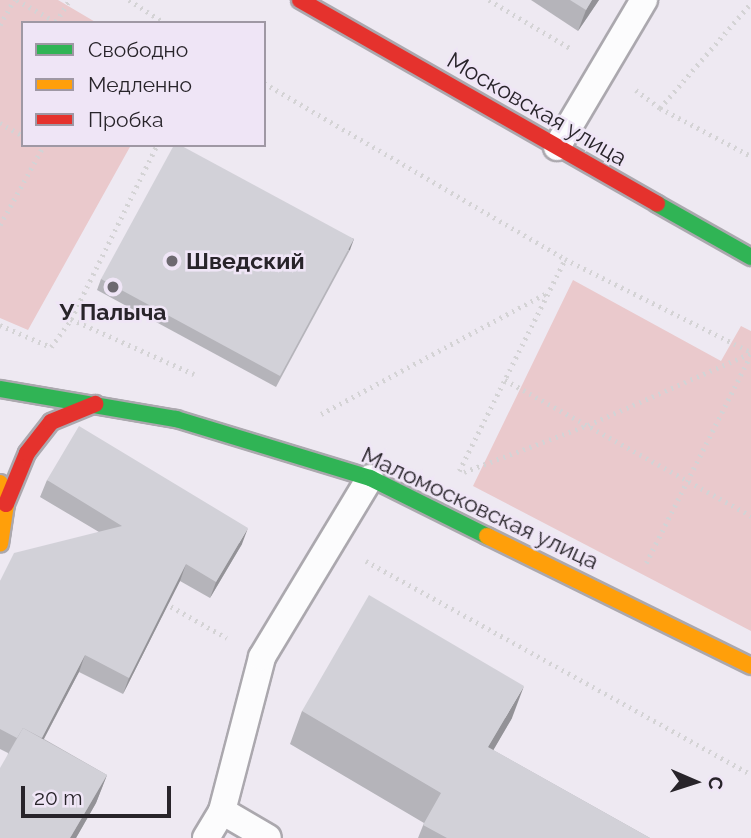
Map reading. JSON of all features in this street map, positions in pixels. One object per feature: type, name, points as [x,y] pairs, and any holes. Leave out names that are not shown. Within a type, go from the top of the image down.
[{"type":"street","name":"Московская улица","points":[[300,0],[751,257]]},
{"type":"street","points":[[0,389],[95,404]]},
{"type":"street","points":[[0,544],[6,504],[27,453],[51,422],[95,404]]},
{"type":"street","name":"Маломосковская улица","points":[[95,404],[176,419],[370,478],[751,666]]},
{"type":"street","points":[[0,483],[6,504]]},
{"type":"lane","points":[[557,147],[644,0]]},
{"type":"lane","points":[[206,838],[222,811],[262,657],[370,478]]},
{"type":"lane","points":[[222,811],[268,838]]},
{"type":"path","points":[[0,25],[16,0],[55,21]]},
{"type":"path","points":[[58,21],[69,0]]},
{"type":"path","points":[[129,0],[162,21]]},
{"type":"path","points":[[751,3],[660,108],[751,156]]},
{"type":"path","points":[[266,84],[565,259],[751,353]]},
{"type":"path","points":[[0,123],[21,135]]},
{"type":"path","points":[[0,226],[41,147]]},
{"type":"path","points":[[0,325],[51,347],[71,318],[156,147]]},
{"type":"path","points":[[565,259],[457,475],[588,425],[751,353]]},
{"type":"path","points":[[318,415],[549,292]]},
{"type":"path","points":[[71,318],[201,377]]},
{"type":"path","points":[[645,565],[751,353]]},
{"type":"path","points":[[505,380],[751,516]]},
{"type":"path","points":[[331,542],[751,774]]},
{"type":"path","points":[[157,599],[262,657]]},
{"type":"shaded area","points":[[0,0],[58,0],[94,21],[21,21],[21,147],[130,147],[28,330],[0,318]]},
{"type":"shaded area","points":[[573,280],[721,361],[741,326],[751,331],[751,631],[473,486]]},
{"type":"building","points":[[570,0],[592,0],[586,10]]},
{"type":"building","points":[[173,147],[184,147],[354,239],[280,376],[101,279]]},
{"type":"building","points":[[79,426],[248,528],[216,582],[186,564],[129,678],[85,655],[42,738],[23,728],[17,738],[0,729],[0,581],[14,553],[122,526],[47,480]]},
{"type":"building","points":[[369,595],[524,686],[488,747],[650,838],[447,838],[423,825],[441,793],[302,711]]},
{"type":"building","points":[[23,728],[107,775],[70,838],[0,838],[0,768]]},
{"type":"traffic: fast","points":[[657,204],[751,257]]},
{"type":"traffic: fast","points":[[0,389],[176,419],[370,478],[487,536]]},
{"type":"traffic: slow","points":[[0,483],[6,504],[0,544]]},
{"type":"traffic: slow","points":[[487,536],[751,666]]},
{"type":"traffic: jam","points":[[300,0],[657,204]]},
{"type":"traffic: jam","points":[[6,504],[27,453],[51,422],[95,404]]},
{"type":"place","name":"Шведский","points":[[172,261]]},
{"type":"place","name":"У Палыча","points":[[113,287]]}]
